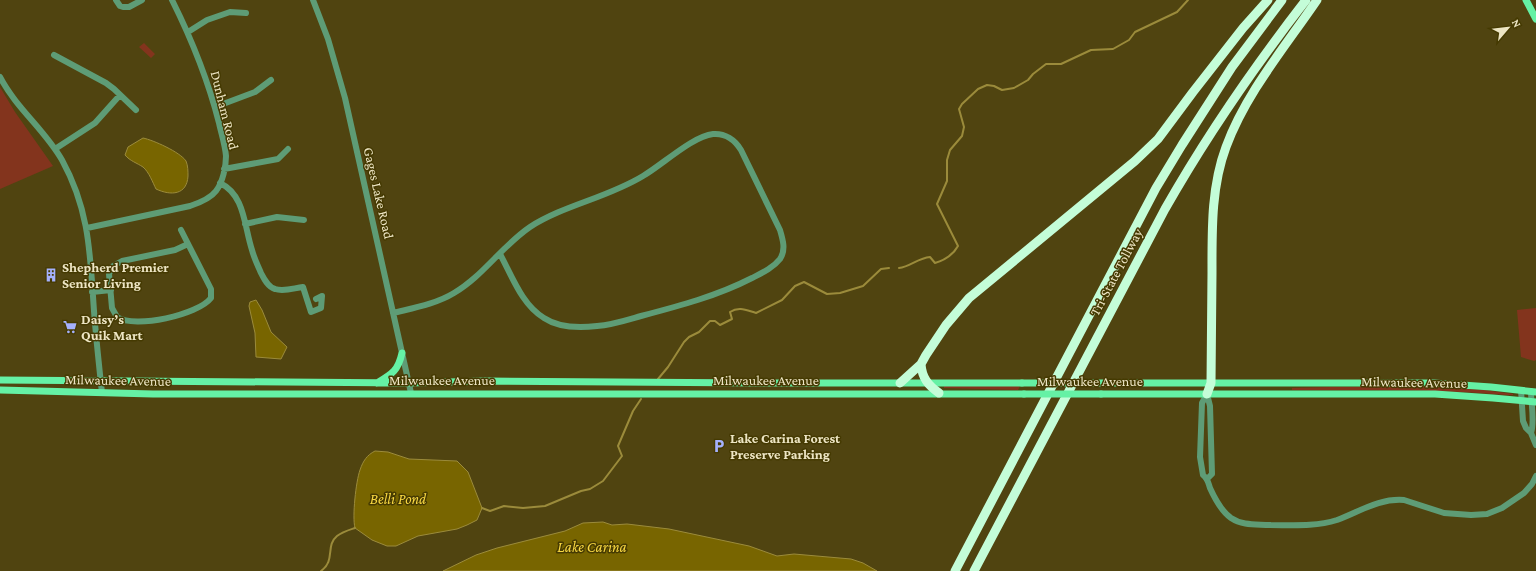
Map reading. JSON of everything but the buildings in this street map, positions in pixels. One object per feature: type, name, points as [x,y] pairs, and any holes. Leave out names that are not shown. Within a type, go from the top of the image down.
[{"type":"highway","points":[[900,383],[921,364],[942,330],[969,298],[1102,189],[1158,139],[1206,74],[1268,0]]},
{"type":"highway","name":"Tri-State Tollway","points":[[955,571],[1156,188],[1232,67],[1282,0]]},
{"type":"highway","name":"Tri-State Tollway","points":[[974,571],[1183,177],[1241,87],[1306,0]]},
{"type":"highway","points":[[1207,394],[1211,382],[1212,226],[1219,171],[1226,147],[1250,96],[1317,0]]},
{"type":"highway","points":[[921,364],[923,376],[926,382],[939,393]]},
{"type":"main road","points":[[1526,0],[1536,18]]},
{"type":"main road","points":[[376,383],[395,372],[401,361],[402,353]]},
{"type":"main road","name":"Milwaukee Avenue","points":[[0,380],[376,383],[487,381],[1433,383],[1534,391]]},
{"type":"main road","name":"Milwaukee Avenue","points":[[0,390],[152,394],[1435,394],[1534,402]]},
{"type":"street","points":[[116,0],[120,6],[126,7],[142,0]]},
{"type":"street","name":"Dunham Road","points":[[87,228],[190,206],[205,200],[216,191],[220,183],[224,169],[225,147],[215,107],[188,32],[172,0]]},
{"type":"street","name":"Gages Lake Road","points":[[313,0],[328,39],[345,98],[411,393]]},
{"type":"street","points":[[188,32],[207,20],[230,12],[246,13]]},
{"type":"street","points":[[54,55],[106,83],[136,110]]},
{"type":"street","points":[[0,77],[13,97],[55,149],[78,194],[87,228],[102,393]]},
{"type":"street","points":[[215,107],[255,92],[271,80]]},
{"type":"street","points":[[55,149],[95,123],[120,95]]},
{"type":"street","points":[[393,313],[427,304],[454,293],[483,271],[500,254],[530,227],[556,214],[618,190],[644,176],[699,138],[714,134],[722,135],[737,144],[741,150],[780,230],[784,243],[781,258],[776,264],[766,271],[733,288],[711,296],[612,324],[579,327],[560,325],[544,318],[531,308],[518,289],[500,254]]},
{"type":"street","points":[[224,169],[278,159],[288,149]]},
{"type":"street","points":[[220,183],[229,188],[236,197],[255,259],[268,284],[276,289],[284,290],[303,287],[311,312],[321,308],[322,296],[316,299]]},
{"type":"street","points":[[245,224],[277,217],[304,220]]},
{"type":"street","points":[[181,230],[211,289],[210,298],[204,304],[175,316],[159,320],[121,320],[114,313],[110,274],[113,266],[122,261],[176,250],[188,244]]},
{"type":"street","points":[[92,292],[111,290]]},
{"type":"street","points":[[1521,390],[1523,421],[1526,428],[1531,433],[1536,445]]},
{"type":"street","points":[[1531,433],[1534,425],[1532,418],[1534,391]]},
{"type":"street","points":[[1207,394],[1210,406],[1212,474],[1207,479]]},
{"type":"street","points":[[1207,394],[1202,403],[1200,457],[1202,475],[1207,479],[1220,506],[1236,521],[1249,524],[1319,524],[1337,520],[1383,500],[1397,499],[1444,513],[1471,515],[1487,514],[1502,508],[1524,493],[1532,484],[1536,476]]},
{"type":"shaded area","points":[[144,43],[155,54],[151,58],[139,47]]},
{"type":"shaded area","points":[[0,87],[15,112],[53,166],[0,189]]},
{"type":"shaded area","points":[[1536,308],[1536,360],[1534,361],[1521,357],[1517,310]]},
{"type":"shaded area","points":[[944,386],[1020,386],[1018,390],[944,388]]},
{"type":"shaded area","points":[[1436,387],[1484,390],[1513,395],[1426,391],[1292,390],[1292,388]]},
{"type":"water","points":[[143,138],[172,150],[186,161],[188,176],[185,187],[172,193],[167,193],[156,189],[145,169],[125,155],[128,147]]},
{"type":"water","points":[[256,300],[271,332],[287,347],[281,359],[256,357],[255,333],[249,306],[250,302]]},
{"type":"water","name":"Belli Pond","points":[[375,451],[388,452],[409,459],[457,461],[468,472],[482,508],[477,520],[457,529],[418,536],[396,546],[387,546],[372,540],[355,528],[354,508],[357,482],[361,467],[368,456]]},
{"type":"water","name":"Lake Carina","points":[[603,522],[612,525],[627,524],[669,529],[749,546],[777,556],[794,554],[851,559],[863,563],[877,571],[443,571],[476,555],[497,548],[565,531],[583,523]]},
{"type":"waterway","points":[[899,268],[930,257],[935,263],[939,262],[951,255],[958,246],[937,204],[947,181],[947,160],[950,150],[962,136],[964,127],[959,109],[962,104],[978,89],[987,85],[994,86],[1002,90],[1014,88],[1028,80],[1046,64],[1061,64],[1091,50],[1113,49],[1129,40],[1135,32],[1177,12],[1188,0]]},
{"type":"waterway","points":[[658,379],[668,367],[684,342],[689,337],[699,332],[710,321],[715,321],[720,325],[732,319],[730,312],[736,309],[743,309],[756,313],[782,300],[795,286],[804,282],[827,294],[840,293],[863,286],[881,269],[889,268]]},
{"type":"waterway","points":[[482,508],[490,511],[504,506],[523,508],[545,506],[581,491],[590,489],[603,481],[622,456],[618,446],[633,411],[641,399]]},
{"type":"waterway","points":[[321,571],[326,567],[328,562],[333,540],[341,533],[355,528]]},
{"type":"place","name":"Shepherd Premier Senior Living","points":[[51,275]]},
{"type":"place","name":"Daisy’s Quik Mart","points":[[70,327]]},
{"type":"place","name":"Lake Carina Forest Preserve Parking","points":[[719,446]]}]
